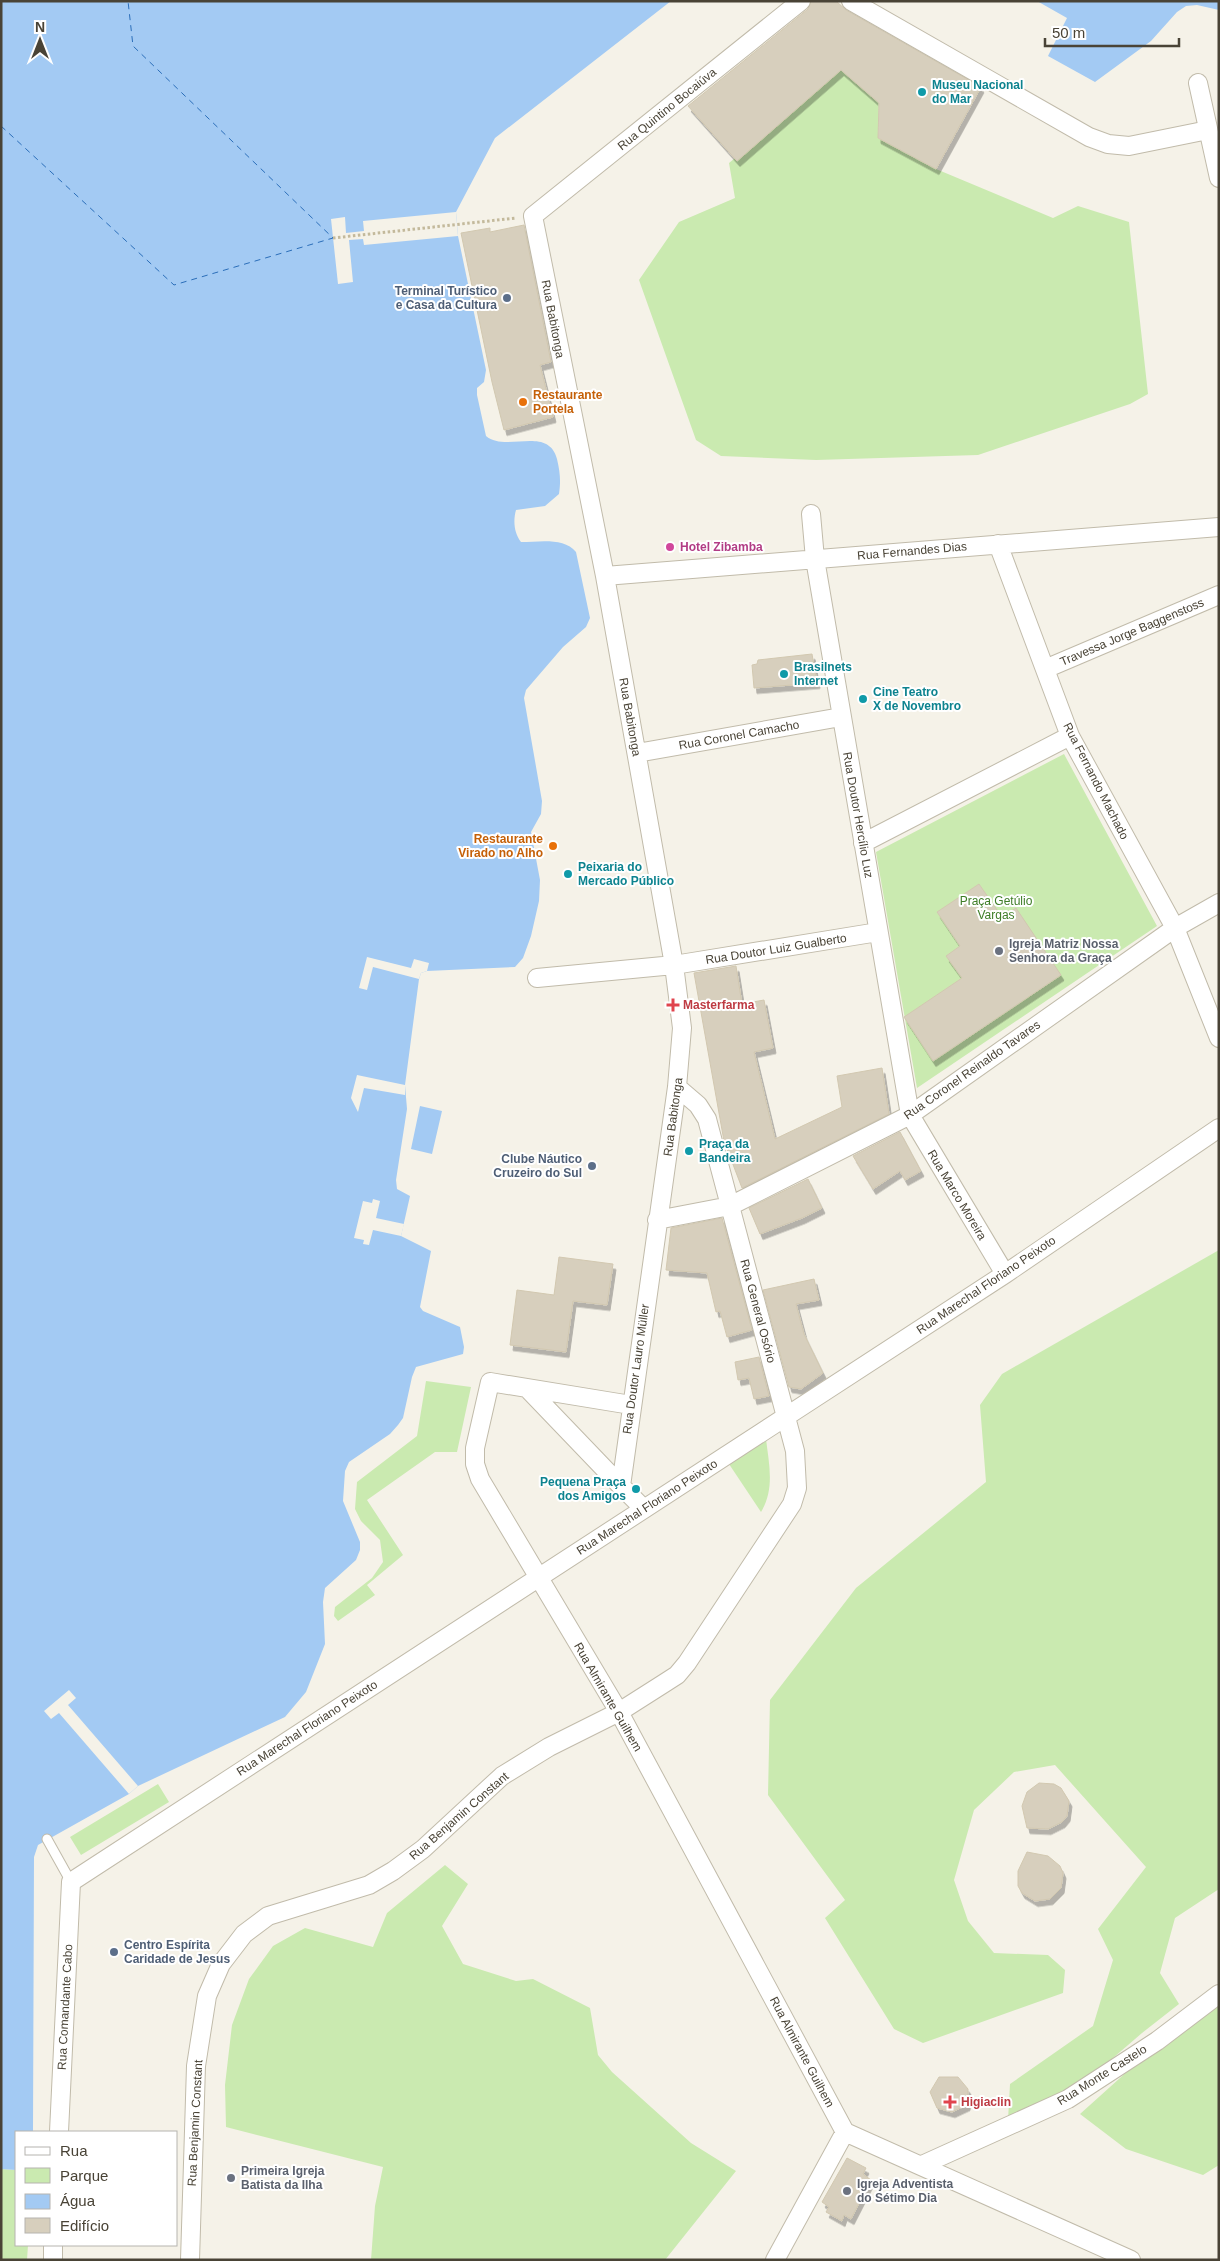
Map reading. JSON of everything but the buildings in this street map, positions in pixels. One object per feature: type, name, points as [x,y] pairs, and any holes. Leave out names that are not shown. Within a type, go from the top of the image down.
[{"type":"street","name":"Rua Quintino Bocaiúva","points":[[533,216],[801,1]]},
{"type":"street","points":[[850,1],[1089,137],[1108,144],[1130,146],[1208,130]]},
{"type":"street","points":[[1198,83],[1219,178]]},
{"type":"street","name":"Rua Babitonga","points":[[533,216],[605,576],[674,965],[682,1028],[677,1087],[658,1220]]},
{"type":"street","name":"Rua Doutor Hercílio Luz","points":[[811,514],[815,559],[910,1116]]},
{"type":"street","name":"Rua Fernandes Dias","points":[[605,576],[1219,527]]},
{"type":"street","name":"Rua Fernando Machado","points":[[998,544],[1070,736],[1175,928],[1219,1038]]},
{"type":"street","name":"Travessa Jorge Baggenstoss","points":[[1045,668],[1219,595]]},
{"type":"street","name":"Rua Coronel Camacho","points":[[637,753],[842,717]]},
{"type":"street","points":[[863,843],[1070,736]]},
{"type":"street","name":"Rua Coronel Reinaldo Tavares","points":[[730,1206],[910,1116],[1175,928],[1219,903]]},
{"type":"street","name":"Rua Doutor Luiz Gualberto","points":[[537,978],[674,965],[878,932]]},
{"type":"street","points":[[658,1220],[730,1206],[707,1119],[698,1105],[677,1087]]},
{"type":"street","name":"Rua Marco Moreira","points":[[910,1116],[1005,1274]]},
{"type":"street","name":"Rua Marechal Floriano Peixoto","points":[[72,1882],[1005,1274],[1219,1128]]},
{"type":"street","name":"Rua General Osório","points":[[730,1206],[786,1416]]},
{"type":"street","name":"Rua Doutor Lauro Müller","points":[[621,1486],[658,1220]]},
{"type":"street","name":"Rua Almirante Guilhem","points":[[631,1405],[490,1382],[475,1448],[475,1464],[480,1479],[619,1712],[845,2132]]},
{"type":"street","points":[[527,1388],[644,1509]]},
{"type":"street","name":"Rua Benjamin Constant","points":[[190,2260],[196,2066],[207,1996],[221,1964],[244,1934],[268,1916],[295,1906],[369,1885],[393,1872],[423,1849],[502,1776],[549,1748],[619,1712],[670,1680],[687,1663],[792,1504],[797,1488],[797,1468],[786,1416]]},
{"type":"street","name":"Rua Comandante Cabo","points":[[59,2131],[72,1882]]},
{"type":"street","name":"Rua Monte Castelo","points":[[922,2165],[1068,2099],[1157,2041],[1219,1994]]},
{"type":"street","points":[[775,2260],[845,2132],[1131,2260]]},
{"type":"street","points":[[53,2260],[54,2246]]},
{"type":"lane","points":[[46,1839],[72,1882]]},
{"type":"path","points":[[333,238],[533,216]]},
{"type":"green space","points":[[841,70],[879,103],[878,138],[936,169],[1053,218],[1078,206],[1129,222],[1148,394],[1130,404],[978,455],[816,460],[721,456],[696,440],[639,280],[679,222],[735,198],[729,163]]},
{"type":"green space","name":"Praça Getúlio Vargas","points":[[1064,754],[1157,926],[917,1088],[876,852]]},
{"type":"green space","points":[[1219,1250],[1219,1889],[1175,1918],[1160,1973],[1179,2004],[1077,2089],[1008,2120],[1010,2084],[1093,2026],[1113,1960],[1098,1929],[1146,1867],[1055,1765],[1014,1772],[974,1810],[954,1880],[968,1921],[994,1953],[1048,1955],[1065,1970],[1063,1993],[923,2043],[894,2029],[825,1918],[845,1900],[768,1795],[770,1700],[856,1588],[986,1482],[980,1405],[1002,1374]]},
{"type":"green space","points":[[426,1381],[471,1387],[457,1452],[435,1452],[367,1500],[403,1555],[367,1585],[375,1595],[338,1621],[334,1616],[335,1607],[372,1578],[383,1562],[380,1540],[361,1521],[355,1509],[357,1482],[417,1436]]},
{"type":"green space","points":[[766,1439],[770,1485],[761,1512],[729,1464]]},
{"type":"green space","points":[[158,1784],[169,1802],[81,1855],[70,1837]]},
{"type":"green space","points":[[445,1865],[468,1884],[442,1926],[463,1964],[516,1981],[533,1979],[590,2008],[598,2055],[612,2072],[691,2143],[736,2171],[665,2260],[371,2260],[375,2206],[383,2167],[226,2127],[225,2085],[232,2025],[249,1979],[273,1946],[305,1928],[373,1947],[387,1913]]},
{"type":"green space","points":[[1219,2003],[1219,2165],[1203,2175],[1126,2149],[1080,2114],[1160,2042]]},
{"type":"green space","points":[[1,2169],[15,2170],[15,2246],[28,2246],[27,2260],[1,2260]]},
{"type":"water","points":[[1,1],[671,1],[495,138],[456,212],[458,236],[486,370],[484,382],[477,388],[477,395],[486,436],[504,442],[536,441],[545,443],[552,449],[558,464],[559,494],[545,506],[516,510],[514,523],[517,535],[521,542],[558,542],[571,547],[576,552],[590,618],[586,627],[563,647],[526,690],[524,698],[542,801],[541,814],[531,832],[540,880],[539,901],[531,936],[523,958],[515,967],[427,971],[421,973],[419,979],[405,1085],[407,1109],[396,1180],[397,1189],[410,1196],[401,1236],[431,1251],[420,1307],[423,1311],[460,1327],[464,1347],[463,1354],[416,1367],[403,1418],[390,1434],[349,1462],[345,1471],[343,1501],[360,1542],[360,1550],[356,1560],[325,1588],[323,1602],[325,1644],[306,1692],[285,1717],[138,1786],[129,1794],[38,1845],[34,1857],[33,2131],[15,2131],[15,2170],[1,2169]]},
{"type":"water","points":[[1037,1],[1219,1],[1219,10],[1197,5],[1186,6],[1177,12],[1151,41],[1095,82],[1048,56],[1067,18]]},
{"type":"water","points":[[420,1106],[442,1111],[432,1154],[411,1149]]},
{"type":"pier","points":[[456,212],[458,236],[364,245],[363,239],[349,240],[353,282],[338,284],[331,219],[345,217],[346,233],[364,231],[363,221]]},
{"type":"pier","points":[[367,957],[411,968],[414,959],[429,963],[427,971],[421,973],[419,979],[373,967],[367,990],[359,988]]},
{"type":"pier","points":[[357,1075],[405,1085],[405,1095],[364,1088],[358,1112],[351,1098]]},
{"type":"pier","points":[[373,1199],[380,1201],[376,1218],[404,1224],[401,1236],[373,1230],[369,1245],[363,1244],[364,1240],[354,1238],[363,1201],[372,1203]]},
{"type":"pier","points":[[69,1690],[76,1698],[68,1705],[138,1786],[129,1794],[59,1713],[51,1719],[44,1711]]},
{"type":"ferry route","points":[[1,126],[174,285],[333,238],[133,46],[128,1]]},
{"type":"place","name":"Museu Nacional do Mar","points":[[922,92]]},
{"type":"place","name":"Terminal Turístico e Casa da Cultura","points":[[507,298]]},
{"type":"place","name":"Restaurante Portela","points":[[523,402]]},
{"type":"place","name":"Hotel Zibamba","points":[[670,547]]},
{"type":"place","name":"Brasilnets Internet","points":[[784,674]]},
{"type":"place","name":"Cine Teatro X de Novembro","points":[[863,699]]},
{"type":"place","name":"Restaurante Virado no Alho","points":[[553,846]]},
{"type":"place","name":"Peixaria do Mercado Público","points":[[568,874]]},
{"type":"place","name":"Igreja Matriz Nossa Senhora da Graça","points":[[999,951]]},
{"type":"place","name":"Masterfarma","points":[[673,1005]]},
{"type":"place","name":"Praça da Bandeira","points":[[689,1151]]},
{"type":"place","name":"Clube Náutico Cruzeiro do Sul","points":[[592,1166]]},
{"type":"place","name":"Pequena Praça dos Amigos","points":[[636,1489]]},
{"type":"place","name":"Centro Espírita Caridade de Jesus","points":[[114,1952]]},
{"type":"place","name":"Higiaclin","points":[[950,2102]]},
{"type":"place","name":"Primeira Igreja Batista da Ilha","points":[[231,2178]]},
{"type":"place","name":"Igreja Adventista do Sétimo Dia","points":[[847,2191]]}]
